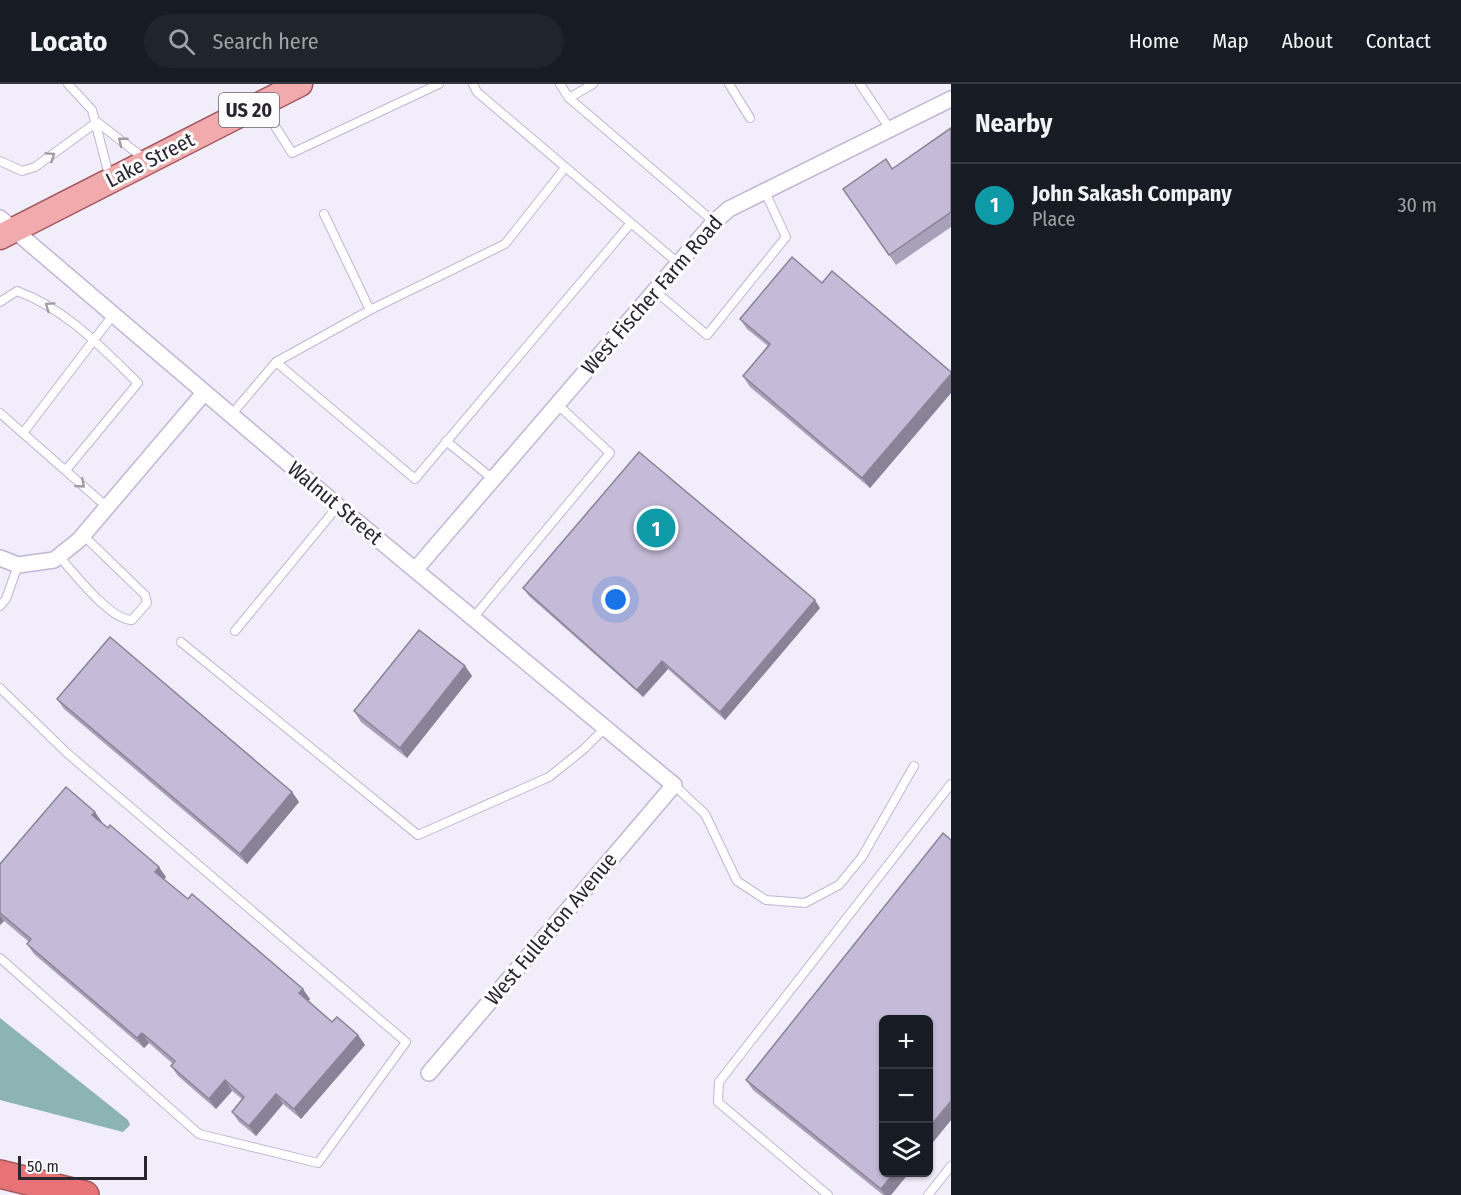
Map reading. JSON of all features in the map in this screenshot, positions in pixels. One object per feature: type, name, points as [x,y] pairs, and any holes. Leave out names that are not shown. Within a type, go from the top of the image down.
[{"type":"highway","points":[[0,1174],[85,1195]]},
{"type":"main road","name":"Lake Street","points":[[3,231],[300,84]]},
{"type":"street","name":"West Fischer Farm Road","points":[[415,570],[714,222],[729,209],[951,99]]},
{"type":"street","name":"Walnut Street","points":[[3,231],[112,315],[674,785]]},
{"type":"street","points":[[0,558],[18,565],[54,560],[59,556],[83,535],[204,393]]},
{"type":"street","name":"West Fullerton Avenue","points":[[429,1072],[674,785]]},
{"type":"lane","points":[[68,84],[88,104],[97,122],[110,180]]},
{"type":"lane","points":[[261,104],[292,153],[439,84]]},
{"type":"lane","points":[[473,84],[477,92],[678,263]]},
{"type":"lane","points":[[560,84],[569,98],[714,222]]},
{"type":"lane","points":[[569,98],[593,84]]},
{"type":"lane","points":[[729,84],[750,118]]},
{"type":"lane","points":[[860,84],[890,129]]},
{"type":"lane","points":[[97,122],[147,161]]},
{"type":"lane","points":[[0,161],[22,171],[35,167],[97,122]]},
{"type":"lane","points":[[231,416],[276,362],[370,310],[505,244],[566,168]]},
{"type":"lane","points":[[654,290],[706,335],[786,237],[765,192]]},
{"type":"lane","points":[[324,214],[370,310]]},
{"type":"lane","points":[[276,362],[415,478],[631,223]]},
{"type":"lane","points":[[0,302],[17,291],[45,301],[94,340],[138,383],[66,470]]},
{"type":"lane","points":[[23,433],[112,315]]},
{"type":"lane","points":[[473,618],[610,453],[557,404]]},
{"type":"lane","points":[[0,413],[107,507]]},
{"type":"lane","points":[[446,441],[493,479]]},
{"type":"lane","points":[[235,631],[338,506]]},
{"type":"lane","points":[[59,556],[80,581],[118,616],[132,620],[147,603],[145,595],[83,535]]},
{"type":"lane","points":[[0,606],[6,599],[18,565]]},
{"type":"lane","points":[[181,642],[418,835],[549,777],[584,749],[605,728]]},
{"type":"lane","points":[[0,688],[67,753],[406,1042],[318,1163],[199,1134],[0,958]]},
{"type":"lane","points":[[674,785],[705,814],[737,881],[766,900],[805,903],[839,885],[862,858],[914,766]]},
{"type":"lane","points":[[828,1195],[718,1102],[719,1082],[951,784]]},
{"type":"lane","points":[[928,1195],[951,1166]]},
{"type":"shaded area","points":[[0,1018],[128,1120],[130,1125],[123,1132],[0,1100]]},
{"type":"building","points":[[951,128],[951,212],[889,255],[843,189],[886,159],[892,169]]},
{"type":"building","points":[[792,257],[822,283],[832,271],[951,372],[862,478],[743,376],[770,344],[740,319]]},
{"type":"building","points":[[639,452],[815,600],[720,712],[662,661],[637,690],[523,588]]},
{"type":"building","points":[[419,630],[465,666],[400,748],[354,711]]},
{"type":"building","points":[[110,637],[292,792],[240,854],[57,699]]},
{"type":"building","points":[[66,787],[95,812],[92,815],[108,828],[110,825],[159,867],[155,872],[188,899],[192,894],[303,989],[299,993],[332,1022],[337,1017],[358,1035],[294,1109],[276,1094],[249,1126],[232,1112],[244,1097],[225,1080],[209,1099],[171,1066],[175,1061],[142,1033],[137,1038],[27,944],[31,939],[0,913],[0,864]]},
{"type":"building","points":[[943,833],[951,840],[951,1101],[933,1123],[933,1015],[879,1015],[879,1177],[891,1177],[881,1189],[746,1080]]},
{"type":"place","name":"John Sakash Company","points":[[656,528]]}]
